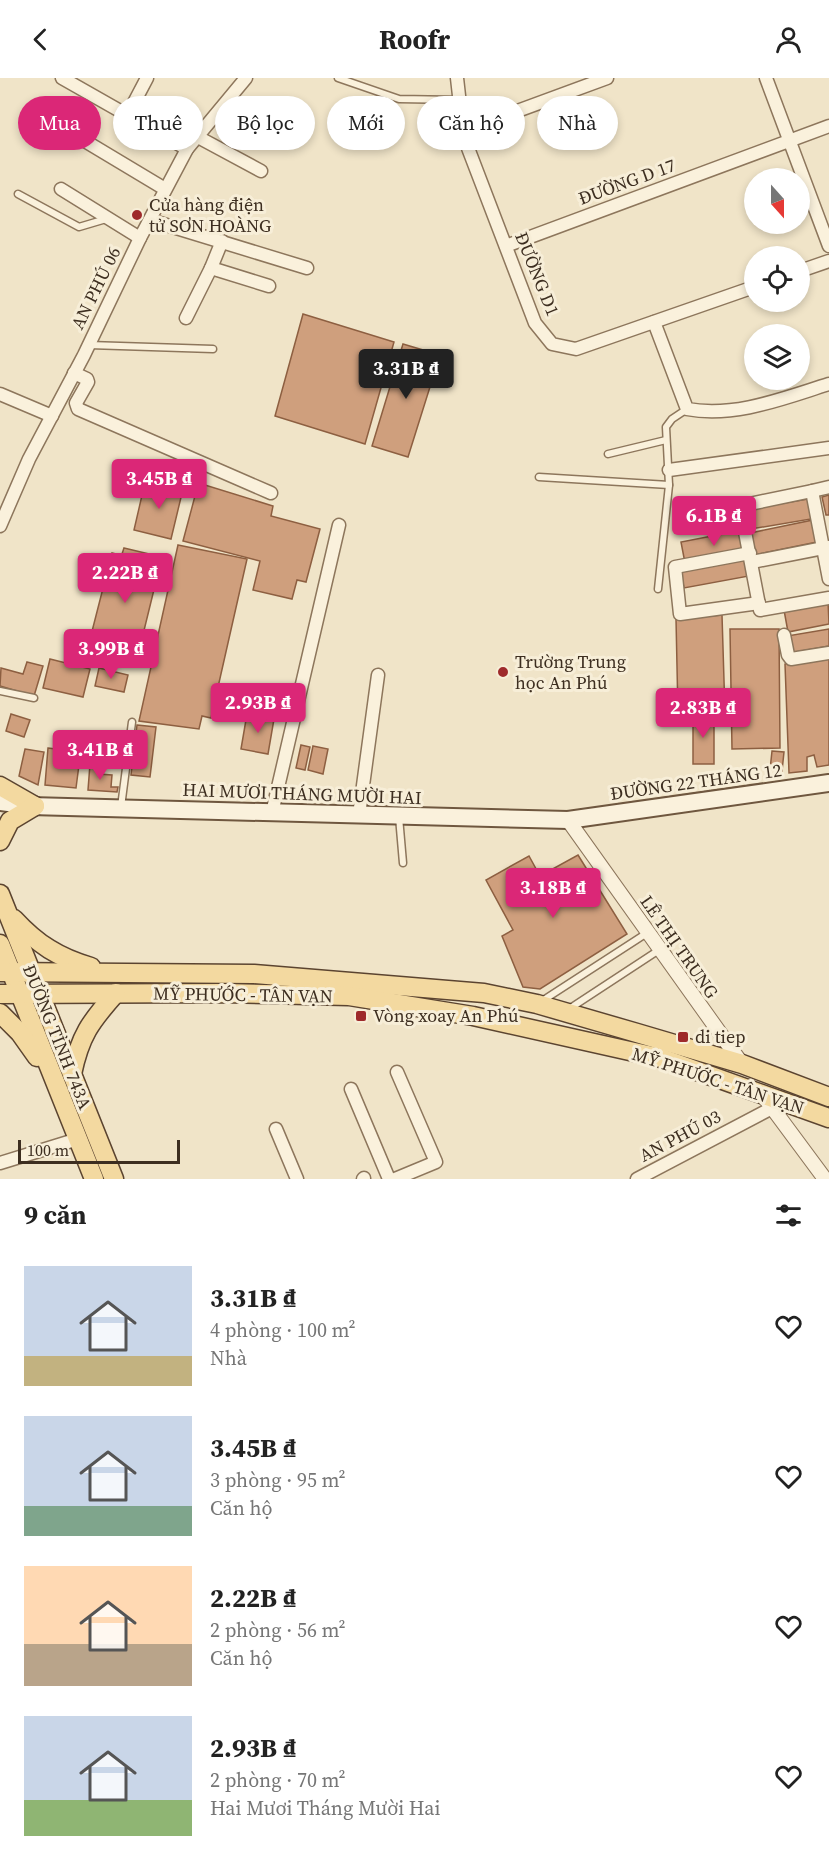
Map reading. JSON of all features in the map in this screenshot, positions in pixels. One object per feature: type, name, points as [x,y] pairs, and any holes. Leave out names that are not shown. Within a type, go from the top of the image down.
[{"type":"main road","name":"ĐƯỜNG 22 THÁNG 12","points":[[568,820],[829,783]]},
{"type":"main road","points":[[0,786],[35,806],[10,821],[0,841]]},
{"type":"main road","name":"HAI MƯƠI THÁNG MƯỜI HAI","points":[[0,802],[35,806],[568,820]]},
{"type":"main road","points":[[3,902],[40,943],[67,960],[113,974]]},
{"type":"main road","name":"ĐƯỜNG TỈNH 743A","points":[[3,902],[114,1179]]},
{"type":"main road","name":"ĐƯỜNG TỈNH 743A","points":[[0,944],[6,972],[19,993],[94,1179]]},
{"type":"main road","name":"MỸ PHƯỚC - TÂN VẠN","points":[[6,972],[254,974],[484,993],[537,1004],[742,1065],[829,1097]]},
{"type":"main road","points":[[72,1074],[80,1041],[88,1027],[116,993]]},
{"type":"main road","name":"MỸ PHƯỚC - TÂN VẠN","points":[[0,994],[349,996],[472,1016],[661,1058],[767,1101],[829,1118]]},
{"type":"main road","points":[[0,1013],[27,1043],[62,1099]]},
{"type":"main road","points":[[742,1065],[767,1101]]},
{"type":"street","points":[[62,78],[113,108]]},
{"type":"street","points":[[138,96],[147,78]]},
{"type":"street","name":"AN PHÚ 06","points":[[203,128],[246,78]]},
{"type":"street","name":"ĐƯỜNG D1","points":[[457,78],[459,96]]},
{"type":"street","points":[[525,108],[607,78]]},
{"type":"street","points":[[766,78],[829,246]]},
{"type":"street","name":"ĐƯỜNG D 17","points":[[506,246],[829,126]]},
{"type":"street","points":[[203,140],[261,171]]},
{"type":"street","points":[[100,150],[165,189]]},
{"type":"street","name":"AN PHÚ 06","points":[[0,526],[29,459],[186,150]]},
{"type":"street","name":"ĐƯỜNG D1","points":[[469,150],[535,323],[552,344],[576,349],[744,290]]},
{"type":"street","points":[[60,189],[140,238]]},
{"type":"street","points":[[150,220],[307,268]]},
{"type":"street","points":[[186,318],[222,241]]},
{"type":"street","points":[[810,268],[829,261]]},
{"type":"street","points":[[211,268],[269,286]]},
{"type":"street","points":[[654,322],[687,409],[698,411],[752,407],[829,384]]},
{"type":"street","points":[[74,373],[87,379],[88,382],[76,403],[78,409],[271,493]]},
{"type":"street","points":[[0,394],[52,416]]},
{"type":"street","points":[[669,470],[829,448]]},
{"type":"street","points":[[682,516],[829,488]]},
{"type":"street","points":[[812,491],[826,548],[829,579]]},
{"type":"street","points":[[740,506],[760,610],[829,598]]},
{"type":"street","points":[[272,813],[339,525]]},
{"type":"street","points":[[759,603],[680,614],[675,567],[826,548]]},
{"type":"street","points":[[784,635],[791,659],[829,653]]},
{"type":"street","points":[[359,815],[378,675]]},
{"type":"street","name":"LÊ THỊ TRUNG","points":[[568,820],[742,1065]]},
{"type":"street","points":[[395,1179],[412,1176],[436,1162],[397,1072]]},
{"type":"street","points":[[351,1089],[389,1179]]},
{"type":"street","points":[[767,1101],[825,1179]]},
{"type":"street","name":"AN PHÚ 03","points":[[637,1179],[767,1101]]},
{"type":"street","points":[[276,1129],[297,1179]]},
{"type":"street","points":[[0,1163],[78,1139]]},
{"type":"lane","points":[[338,78],[399,99],[417,99]]},
{"type":"lane","points":[[18,194],[79,227],[107,219]]},
{"type":"lane","points":[[88,345],[213,349]]},
{"type":"lane","points":[[658,589],[669,485],[666,427],[672,419],[687,409]]},
{"type":"lane","points":[[609,454],[666,440]]},
{"type":"lane","points":[[540,477],[669,485]]},
{"type":"lane","points":[[0,691],[34,698]]},
{"type":"lane","points":[[121,807],[132,722]]},
{"type":"lane","points":[[399,816],[403,863]]},
{"type":"lane","points":[[537,1004],[647,933]]},
{"type":"lane","points":[[564,1012],[659,950]]},
{"type":"building","points":[[303,314],[394,342],[365,444],[275,416]]},
{"type":"building","points":[[403,344],[440,355],[408,457],[372,446]]},
{"type":"building","points":[[151,481],[183,489],[171,539],[134,530],[143,491],[148,493]]},
{"type":"building","points":[[192,481],[273,506],[271,516],[320,529],[306,582],[297,580],[292,599],[253,590],[260,561],[183,541],[195,496],[189,494]]},
{"type":"building","points":[[829,495],[829,515],[826,515],[822,497]]},
{"type":"building","points":[[808,499],[811,519],[751,529],[748,509]]},
{"type":"building","points":[[813,520],[817,542],[754,555],[750,533]]},
{"type":"building","points":[[743,530],[747,551],[685,563],[681,542]]},
{"type":"building","points":[[178,545],[247,559],[211,718],[202,716],[199,729],[139,721]]},
{"type":"building","points":[[124,548],[162,557],[160,563],[150,561],[150,563],[160,565],[137,659],[88,647],[112,553],[145,562],[145,560],[122,554]]},
{"type":"building","points":[[745,555],[749,576],[684,588],[680,568]]},
{"type":"building","points":[[828,601],[829,624],[788,632],[784,610]]},
{"type":"building","points":[[722,615],[725,713],[678,714],[676,619]]},
{"type":"building","points":[[730,629],[779,629],[780,748],[732,749]]},
{"type":"building","points":[[829,629],[829,646],[790,653],[787,636]]},
{"type":"building","points":[[829,655],[829,765],[817,767],[814,755],[807,757],[807,771],[789,773],[785,664]]},
{"type":"building","points":[[50,659],[90,669],[83,697],[43,688]]},
{"type":"building","points":[[27,662],[43,666],[34,696],[0,686],[1,668],[23,674]]},
{"type":"building","points":[[99,668],[128,675],[124,692],[95,686]]},
{"type":"building","points":[[11,714],[30,720],[24,737],[6,731]]},
{"type":"building","points":[[247,714],[274,719],[268,754],[241,749]]},
{"type":"building","points":[[688,716],[714,716],[714,764],[693,764],[693,724],[688,724]]},
{"type":"building","points":[[137,725],[156,727],[150,777],[131,775]]},
{"type":"building","points":[[301,745],[310,747],[305,770],[296,768]]},
{"type":"building","points":[[313,746],[328,749],[323,774],[308,770]]},
{"type":"building","points":[[48,748],[71,751],[71,756],[80,757],[76,788],[45,785]]},
{"type":"building","points":[[25,749],[44,752],[38,785],[19,776]]},
{"type":"building","points":[[772,751],[784,752],[782,771],[770,770]]},
{"type":"building","points":[[90,764],[98,764],[98,774],[112,775],[111,787],[118,787],[117,792],[88,790]]},
{"type":"building","points":[[578,855],[627,934],[540,989],[523,987],[502,936],[513,930],[486,880],[529,856],[540,876]]},
{"type":"place","name":"Cửa hàng điện tử SƠN HOÀNG","points":[[137,215]]},
{"type":"place","name":"Trường Trung học An Phú","points":[[503,672]]},
{"type":"place","name":"Vòng xoay An Phú","points":[[361,1016]]},
{"type":"place","name":"di tiep","points":[[683,1037]]}]
